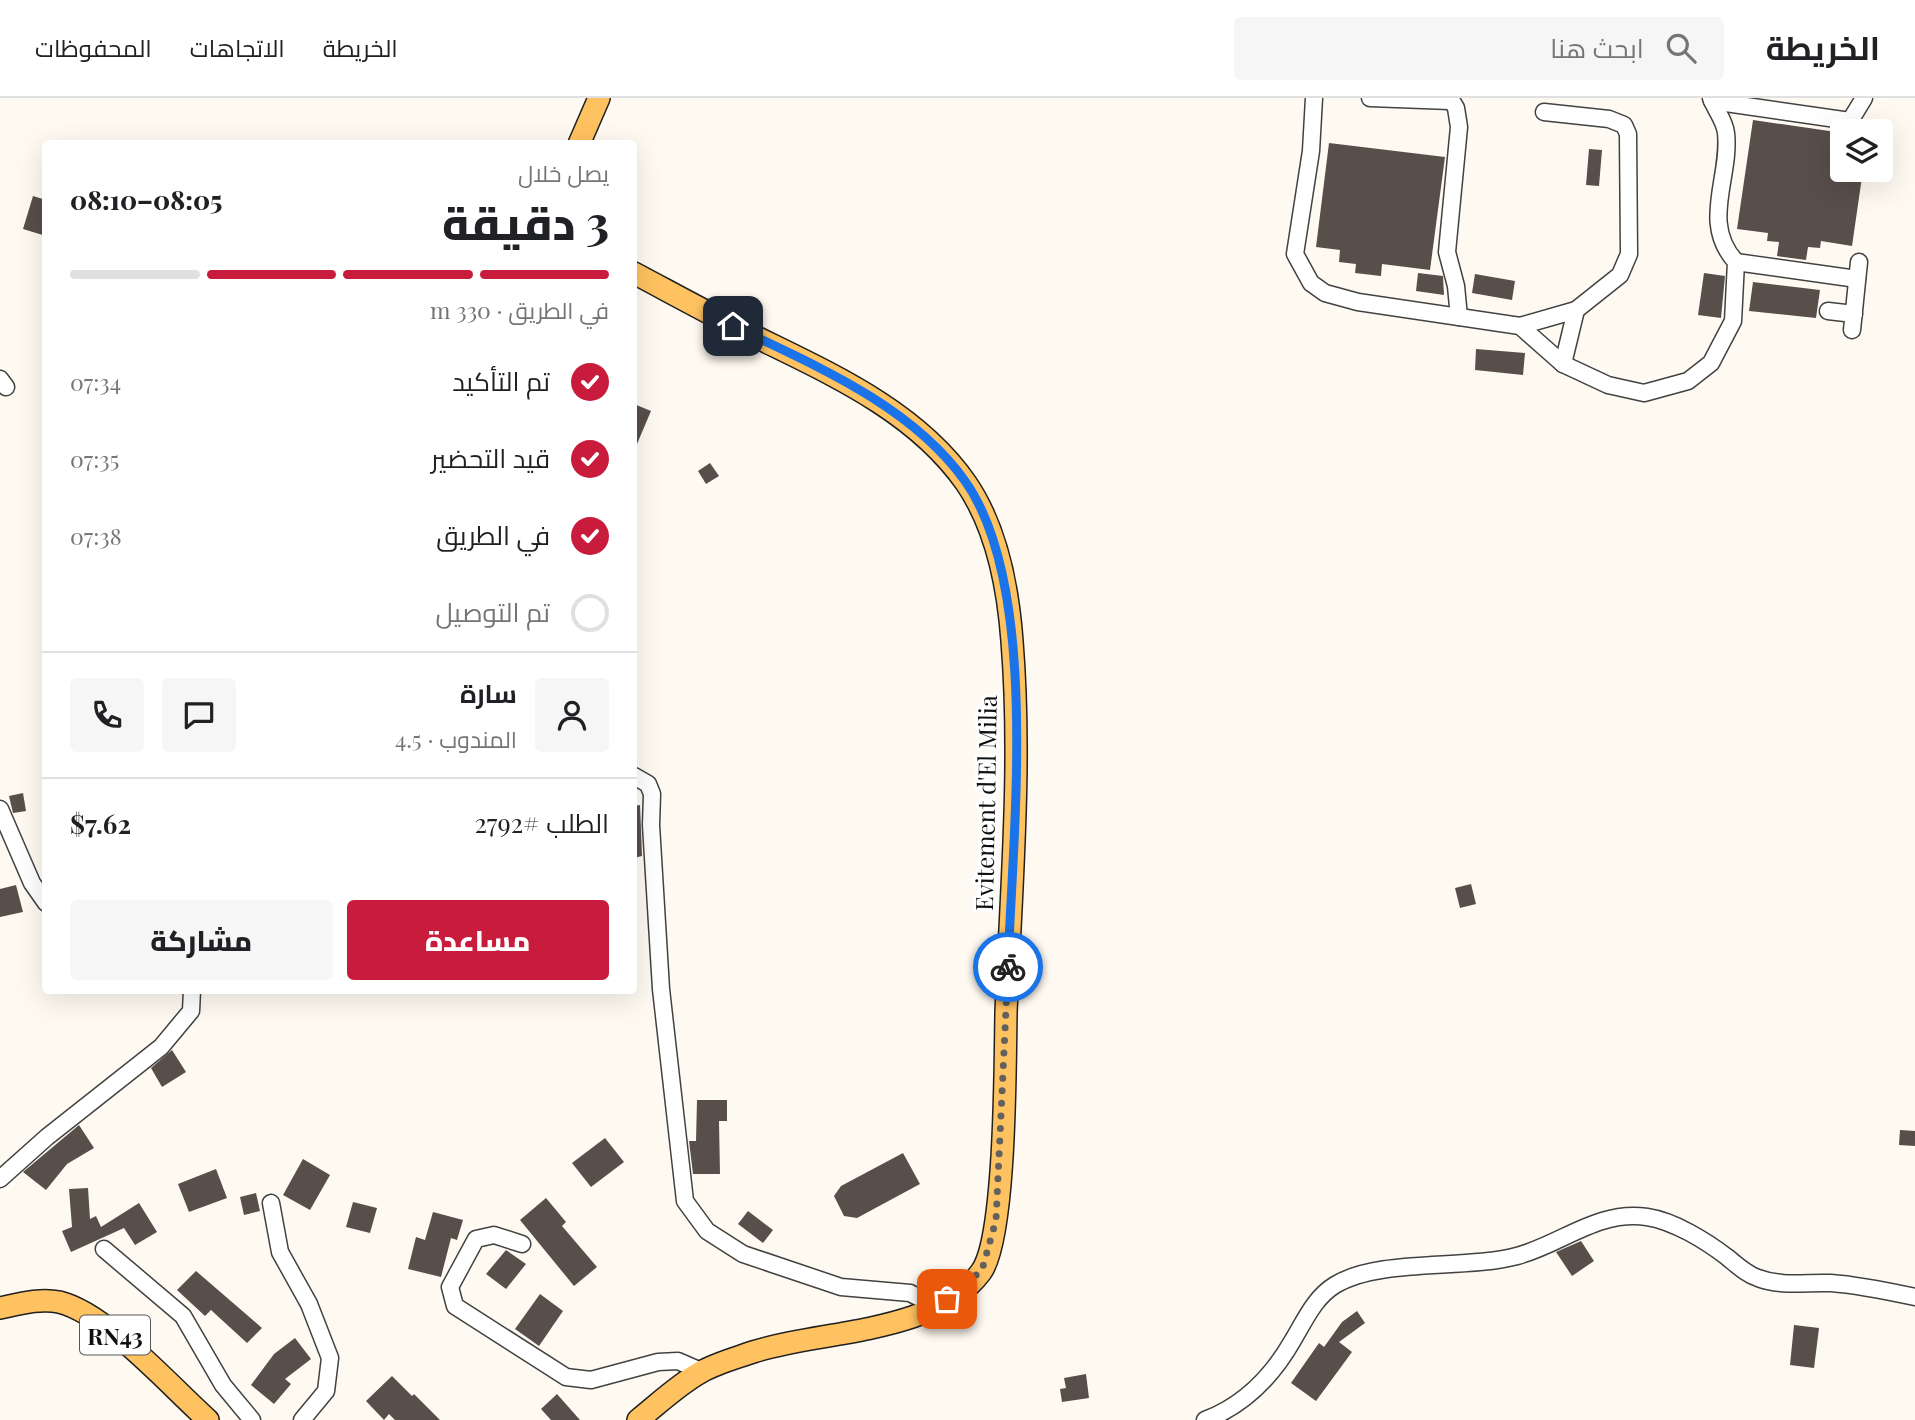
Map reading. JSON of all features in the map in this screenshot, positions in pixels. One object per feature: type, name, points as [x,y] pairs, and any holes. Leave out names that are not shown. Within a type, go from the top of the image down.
[{"type":"main road","points":[[581,140],[599,98]]},
{"type":"main road","name":"Evitement d'El Milia","points":[[637,275],[852,385],[899,418],[940,453],[964,479],[990,526],[1004,581],[1012,639],[1015,730],[1014,815],[998,1195],[991,1246],[982,1270],[968,1284],[935,1306],[889,1325],[758,1350],[701,1371],[638,1420]]},
{"type":"main road","name":"RN43","points":[[0,1308],[44,1301],[73,1307],[101,1322],[208,1420]]},
{"type":"street","points":[[1314,98],[1311,151],[1295,254],[1311,283],[1325,292],[1358,302],[1520,326],[1576,310],[1620,275],[1629,254],[1628,134],[1623,125],[1609,119],[1544,112]]},
{"type":"street","points":[[1373,98],[1450,99],[1456,108],[1459,127],[1447,252],[1456,286],[1459,317]]},
{"type":"street","points":[[1712,100],[1850,121],[1864,98]]},
{"type":"street","points":[[1712,100],[1727,131],[1717,230],[1724,250],[1735,262],[1858,271],[1853,322],[1828,311]]},
{"type":"street","points":[[1520,326],[1563,364],[1608,385],[1644,393],[1688,381],[1711,363],[1733,321],[1735,262]]},
{"type":"street","points":[[1563,364],[1576,310]]},
{"type":"street","points":[[637,778],[648,784],[652,794],[651,825],[661,989],[685,1201],[707,1231],[743,1254],[841,1287],[910,1293],[935,1306]]},
{"type":"street","points":[[0,809],[33,883],[42,897]]},
{"type":"street","points":[[0,1179],[47,1137],[161,1048],[191,1011],[192,994]]},
{"type":"street","points":[[271,1203],[280,1252],[313,1314],[330,1358],[326,1391],[302,1420]]},
{"type":"street","points":[[1205,1420],[1233,1407],[1264,1381],[1278,1365],[1320,1297],[1335,1285],[1357,1276],[1394,1270],[1518,1256],[1568,1233],[1609,1219],[1649,1217],[1664,1222],[1712,1248],[1755,1277],[1769,1282],[1853,1285],[1915,1297]]},
{"type":"street","points":[[522,1244],[494,1235],[476,1240],[450,1287],[455,1306],[505,1335],[566,1377],[591,1380],[658,1362],[678,1361],[701,1371]]},
{"type":"street","points":[[104,1249],[183,1316],[223,1385],[253,1420]]},
{"type":"building","points":[[1753,120],[1830,131],[1830,182],[1861,182],[1852,246],[1821,241],[1820,248],[1808,247],[1806,260],[1777,256],[1779,242],[1767,241],[1768,233],[1737,229]]},
{"type":"building","points":[[1329,143],[1445,157],[1430,270],[1382,264],[1381,276],[1355,273],[1356,264],[1339,262],[1340,250],[1316,247]]},
{"type":"building","points":[[1589,149],[1602,150],[1599,186],[1586,185]]},
{"type":"building","points":[[33,196],[42,199],[42,235],[23,229]]},
{"type":"building","points":[[1418,273],[1443,276],[1444,295],[1416,291]]},
{"type":"building","points":[[1704,273],[1725,276],[1721,318],[1698,315]]},
{"type":"building","points":[[1475,274],[1515,281],[1512,300],[1472,293]]},
{"type":"building","points":[[1753,282],[1820,290],[1816,318],[1749,311]]},
{"type":"building","points":[[1476,349],[1525,353],[1523,375],[1475,370]]},
{"type":"building","points":[[637,405],[651,411],[637,444]]},
{"type":"building","points":[[710,463],[719,476],[706,484],[698,471]]},
{"type":"building","points":[[23,793],[26,811],[13,813],[9,796]]},
{"type":"building","points":[[640,805],[642,856],[637,857],[637,806]]},
{"type":"building","points":[[1471,884],[1476,904],[1460,908],[1455,888]]},
{"type":"building","points":[[16,885],[23,912],[0,917],[0,889]]},
{"type":"building","points":[[172,1050],[186,1072],[162,1087],[151,1068]]},
{"type":"building","points":[[697,1100],[727,1100],[727,1121],[719,1121],[720,1174],[693,1174],[689,1141],[696,1141]]},
{"type":"building","points":[[79,1125],[94,1148],[67,1164],[46,1190],[23,1172]]},
{"type":"building","points":[[1900,1130],[1915,1131],[1915,1146],[1899,1145]]},
{"type":"building","points":[[605,1138],[624,1162],[591,1187],[572,1163]]},
{"type":"building","points":[[903,1153],[920,1184],[857,1218],[844,1216],[834,1196],[841,1186]]},
{"type":"building","points":[[303,1159],[330,1175],[310,1210],[283,1195]]},
{"type":"building","points":[[216,1169],[227,1198],[189,1212],[178,1184]]},
{"type":"building","points":[[88,1188],[90,1219],[96,1216],[101,1227],[139,1203],[157,1232],[135,1245],[124,1228],[71,1252],[62,1231],[72,1227],[69,1189]]},
{"type":"building","points":[[256,1193],[260,1211],[244,1215],[240,1197]]},
{"type":"building","points":[[546,1198],[566,1222],[562,1226],[597,1267],[574,1286],[520,1220]]},
{"type":"building","points":[[353,1202],[377,1208],[370,1233],[346,1227]]},
{"type":"building","points":[[748,1211],[773,1230],[763,1243],[738,1224]]},
{"type":"building","points":[[433,1212],[463,1220],[457,1240],[451,1238],[441,1277],[408,1269],[416,1237],[425,1240]]},
{"type":"building","points":[[1581,1241],[1594,1261],[1572,1276],[1556,1252]]},
{"type":"building","points":[[506,1250],[526,1264],[506,1289],[486,1274]]},
{"type":"building","points":[[196,1271],[262,1328],[247,1343],[211,1310],[205,1316],[177,1290]]},
{"type":"building","points":[[540,1294],[563,1311],[539,1346],[515,1329]]},
{"type":"building","points":[[1357,1311],[1365,1323],[1339,1342],[1352,1352],[1316,1401],[1291,1383],[1319,1343],[1324,1347],[1342,1322]]},
{"type":"building","points":[[1794,1325],[1819,1328],[1814,1368],[1790,1365]]},
{"type":"building","points":[[295,1338],[311,1359],[285,1379],[291,1384],[274,1404],[251,1385],[274,1354]]},
{"type":"building","points":[[1086,1374],[1089,1398],[1062,1402],[1060,1389],[1066,1388],[1064,1378]]},
{"type":"building","points":[[392,1376],[440,1420],[395,1420],[389,1414],[384,1420],[366,1401]]},
{"type":"building","points":[[557,1394],[580,1420],[551,1420],[541,1409]]},
{"type":"way so far","points":[[947,1299],[982,1270],[991,1246],[996,1220],[1003,1121],[1008,967]]},
{"type":"route","points":[[733,326],[852,385],[899,418],[940,453],[964,479],[990,526],[1004,581],[1012,639],[1014,815],[1008,967]]}]
